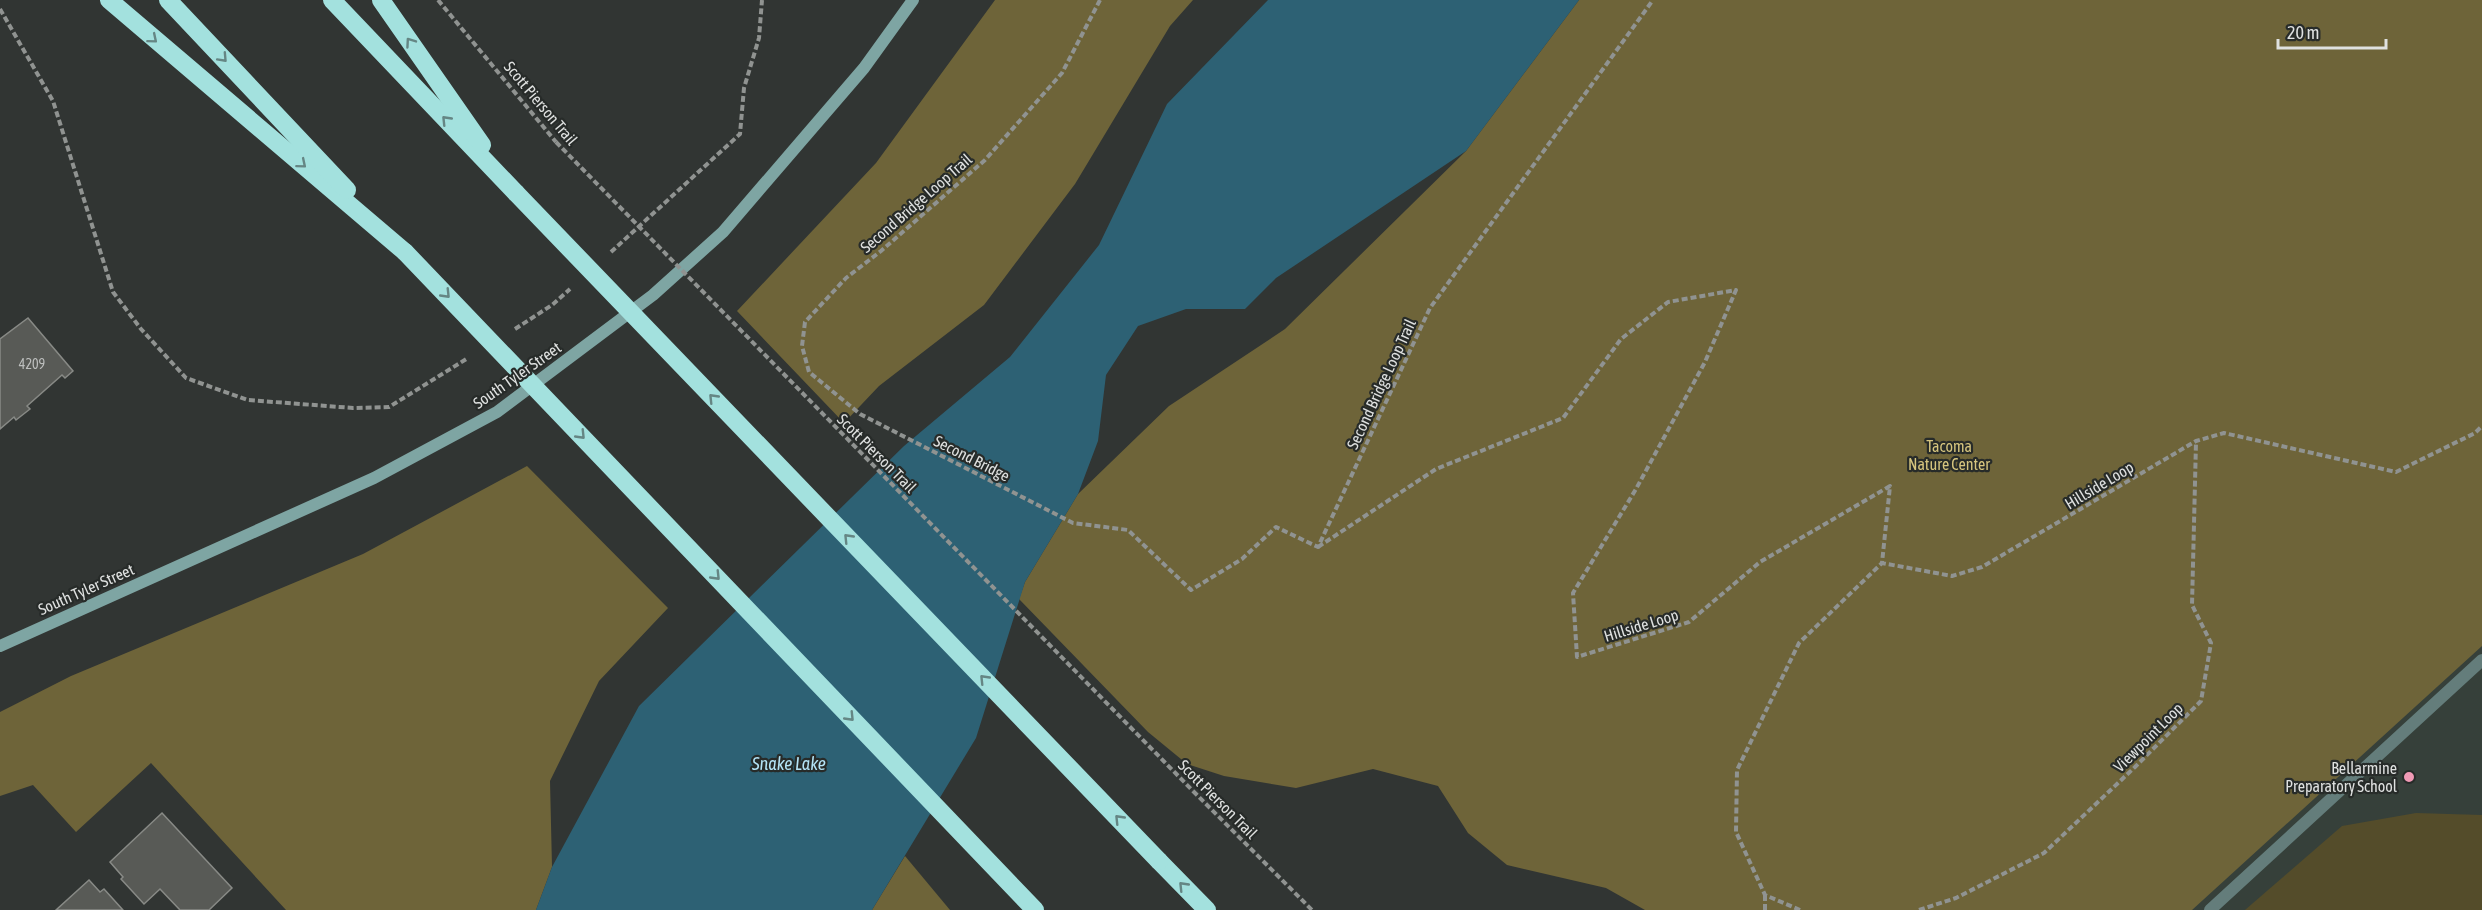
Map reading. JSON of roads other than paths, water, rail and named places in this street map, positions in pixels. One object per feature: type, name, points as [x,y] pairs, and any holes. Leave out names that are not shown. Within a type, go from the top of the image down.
[{"type":"highway","points":[[109,0],[405,252]]},
{"type":"highway","points":[[168,0],[405,252],[1035,910]]},
{"type":"highway","points":[[332,0],[1207,910]]},
{"type":"highway","points":[[381,0],[516,193]]},
{"type":"main road","name":"South Tyler Street","points":[[0,646],[374,478],[497,412],[653,296],[723,232],[864,68],[913,0]]},
{"type":"lane","points":[[2210,910],[2482,660]]},
{"type":"water","name":"Snake Lake","points":[[1268,0],[1579,0],[1466,151],[1276,278],[1245,309],[1186,309],[1138,326],[1106,375],[1098,441],[1078,494],[1025,582],[976,738],[872,910],[536,910],[552,867],[639,706],[904,446],[1010,357],[1099,245],[1167,104]]},
{"type":"place","name":"Bellarmine Preparatory School","points":[[2409,777]]},
{"type":"park label","name":"Tacoma Nature Center","points":[[1949,455]]}]
